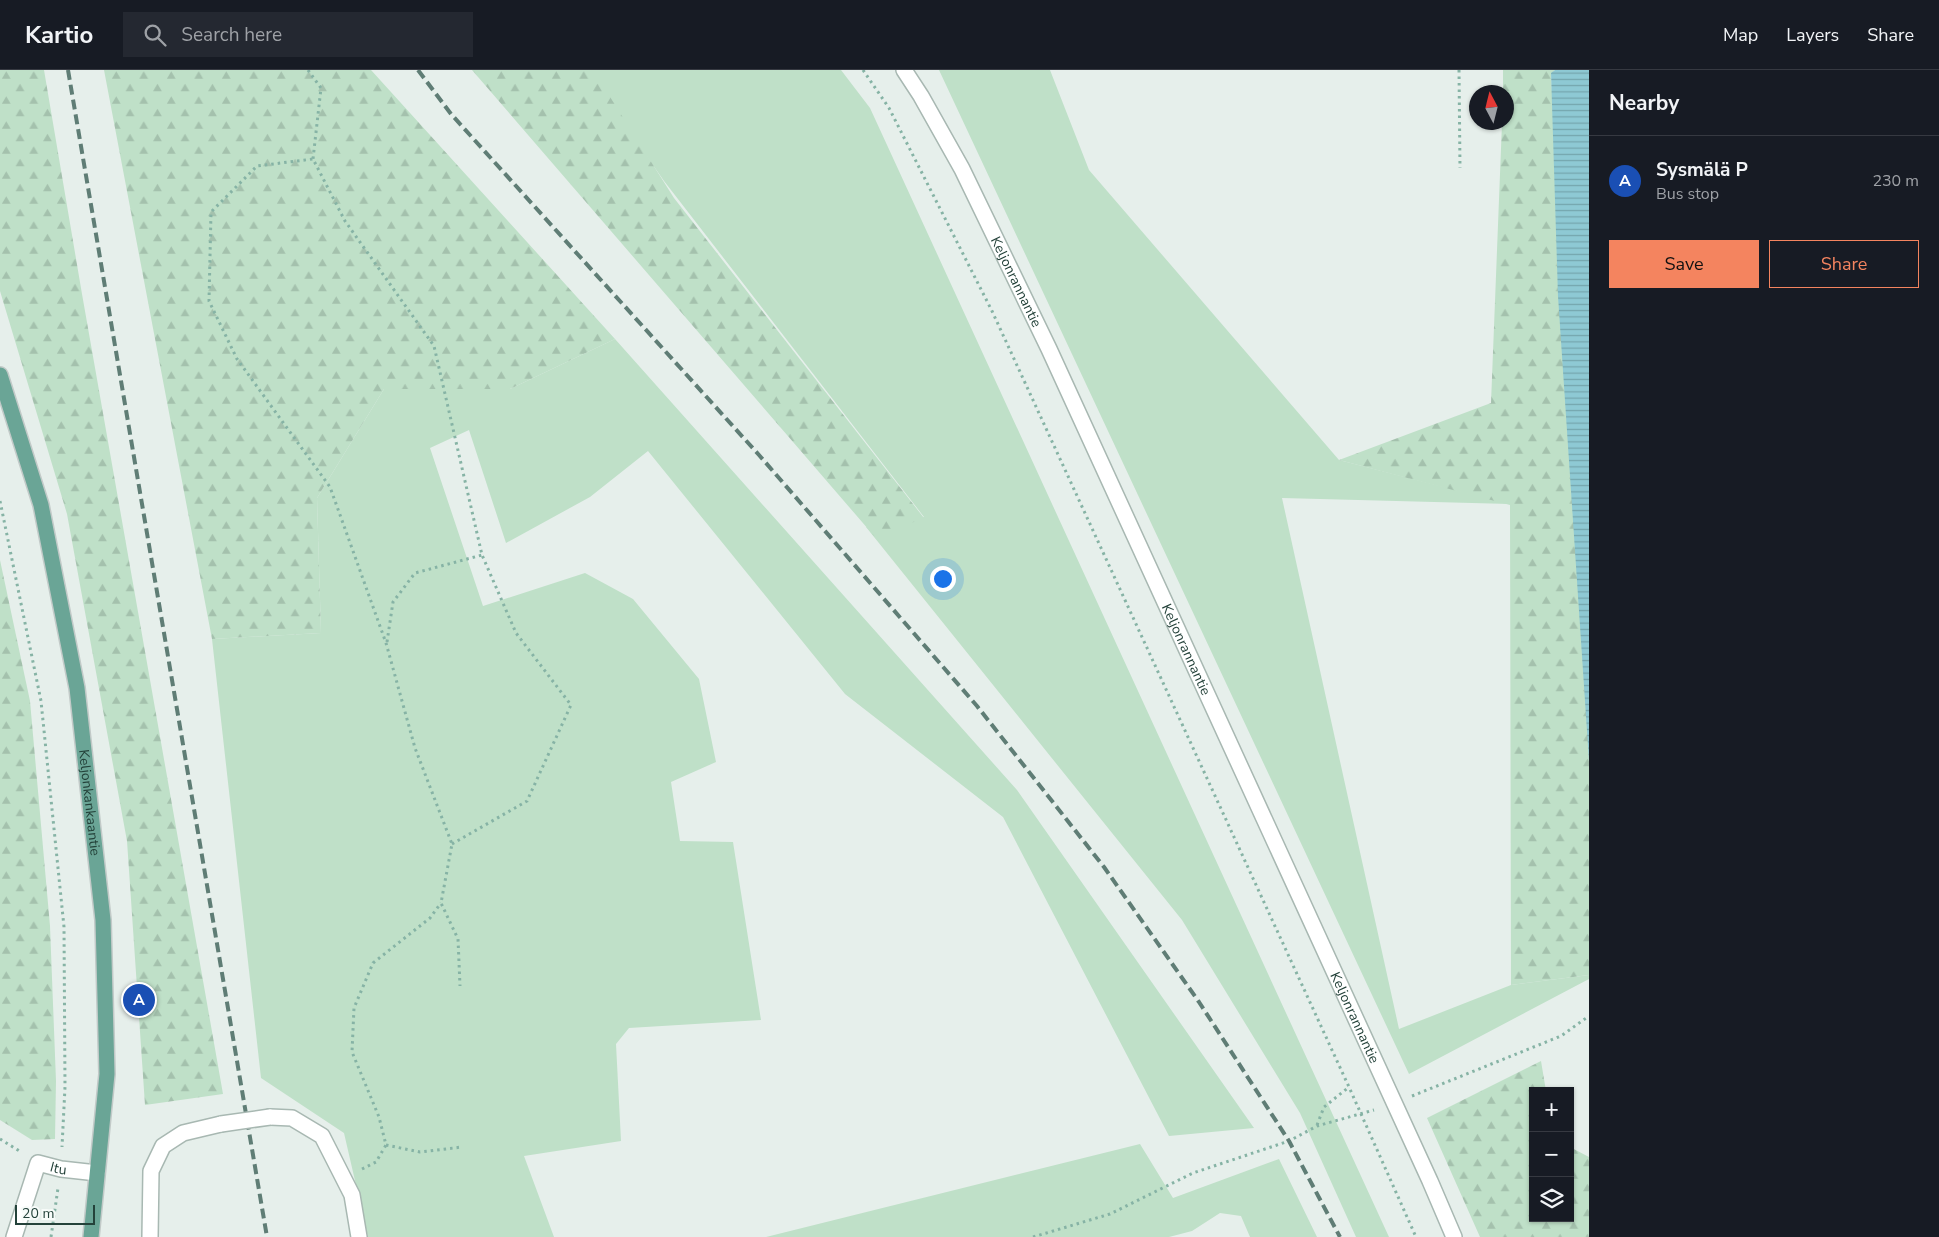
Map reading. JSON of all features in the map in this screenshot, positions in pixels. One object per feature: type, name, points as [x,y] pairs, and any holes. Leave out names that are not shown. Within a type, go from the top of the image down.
[{"type":"main road","name":"Keljonkankaantie","points":[[0,375],[41,505],[77,688],[103,920],[107,1074],[91,1237]]},
{"type":"street","name":"Keljonrannantie","points":[[904,70],[962,169],[1049,349],[1454,1237]]},
{"type":"street","points":[[150,1237],[151,1172],[164,1146],[184,1133],[220,1124],[270,1117],[292,1118],[322,1136],[352,1195],[359,1237]]},
{"type":"street","name":"Itu","points":[[14,1237],[38,1163],[61,1169],[98,1174]]},
{"type":"path","points":[[308,70],[321,88],[314,159],[345,222],[434,346],[482,555],[516,633],[571,705],[527,801],[452,844]]},
{"type":"path","points":[[863,70],[889,108],[992,311],[1349,1087],[1416,1237]]},
{"type":"path","points":[[1459,70],[1460,168]]},
{"type":"path","points":[[314,159],[257,166],[211,212],[209,301],[238,359],[330,487],[386,643],[414,748],[452,844],[441,903],[430,918],[373,963],[354,1008],[352,1052],[380,1117],[386,1145],[376,1162],[344,1179]]},
{"type":"path","points":[[0,501],[40,701],[64,927],[65,1087],[61,1169],[51,1237]]},
{"type":"path","points":[[386,643],[393,602],[415,573],[482,555]]},
{"type":"path","points":[[441,903],[458,939],[460,986]]},
{"type":"path","points":[[1033,1237],[1110,1214],[1193,1173],[1289,1141],[1317,1126],[1394,1103],[1561,1036],[1589,1016]]},
{"type":"path","points":[[1317,1126],[1324,1107],[1349,1087]]},
{"type":"path","points":[[386,1145],[420,1152],[462,1147]]},
{"type":"green space","points":[[0,70],[44,70],[223,1094],[145,1105],[127,841],[67,514],[0,291]]},
{"type":"green space","points":[[104,70],[371,70],[615,339],[510,389],[384,389],[317,498],[321,633],[212,639]]},
{"type":"green space","points":[[472,70],[593,70],[674,198],[924,518],[875,537]]},
{"type":"green space","points":[[587,70],[841,70],[870,108],[1389,1237],[1356,1237],[1300,1113],[1182,920],[866,527],[924,517],[664,181]]},
{"type":"green space","points":[[939,70],[1050,70],[1089,170],[1339,460],[1510,504],[1282,498],[1399,1029],[1511,985],[1589,975],[1589,979],[1409,1074]]},
{"type":"green space","points":[[1503,70],[1555,70],[1551,74],[1589,756],[1589,975],[1511,985],[1510,505],[1339,460],[1491,403],[1502,130],[1514,130],[1514,85],[1503,85]]},
{"type":"green space","points":[[615,339],[1017,790],[1254,1128],[1169,1136],[1003,817],[845,694],[648,451],[590,497],[506,543],[469,430],[430,448],[483,606],[585,573],[633,599],[699,679],[716,762],[671,782],[680,841],[733,842],[761,1020],[629,1028],[616,1044],[621,1141],[524,1156],[554,1237],[368,1237],[344,1133],[261,1078],[212,639],[321,633],[317,498],[384,389],[510,389]]},
{"type":"green space","points":[[0,560],[30,701],[50,926],[56,1081],[55,1139],[32,1140],[0,1120]]},
{"type":"green space","points":[[1541,1061],[1545,1087],[1529,1087],[1529,1222],[1574,1222],[1574,1149],[1589,1157],[1589,1237],[1480,1237],[1427,1118]]},
{"type":"green space","points":[[1140,1144],[1173,1198],[1279,1159],[1317,1237],[1250,1237],[1241,1216],[1220,1213],[1192,1231],[1169,1237],[766,1237]]},
{"type":"water","points":[[1555,70],[1589,70],[1589,761],[1558,296],[1551,73]]},
{"type":"railway","points":[[68,70],[267,1237]]},
{"type":"railway","points":[[418,70],[451,114],[759,455],[977,706],[1104,867],[1199,1002],[1289,1141],[1340,1237]]},
{"type":"place","name":"Sysmälä P","points":[[139,1000]]}]
